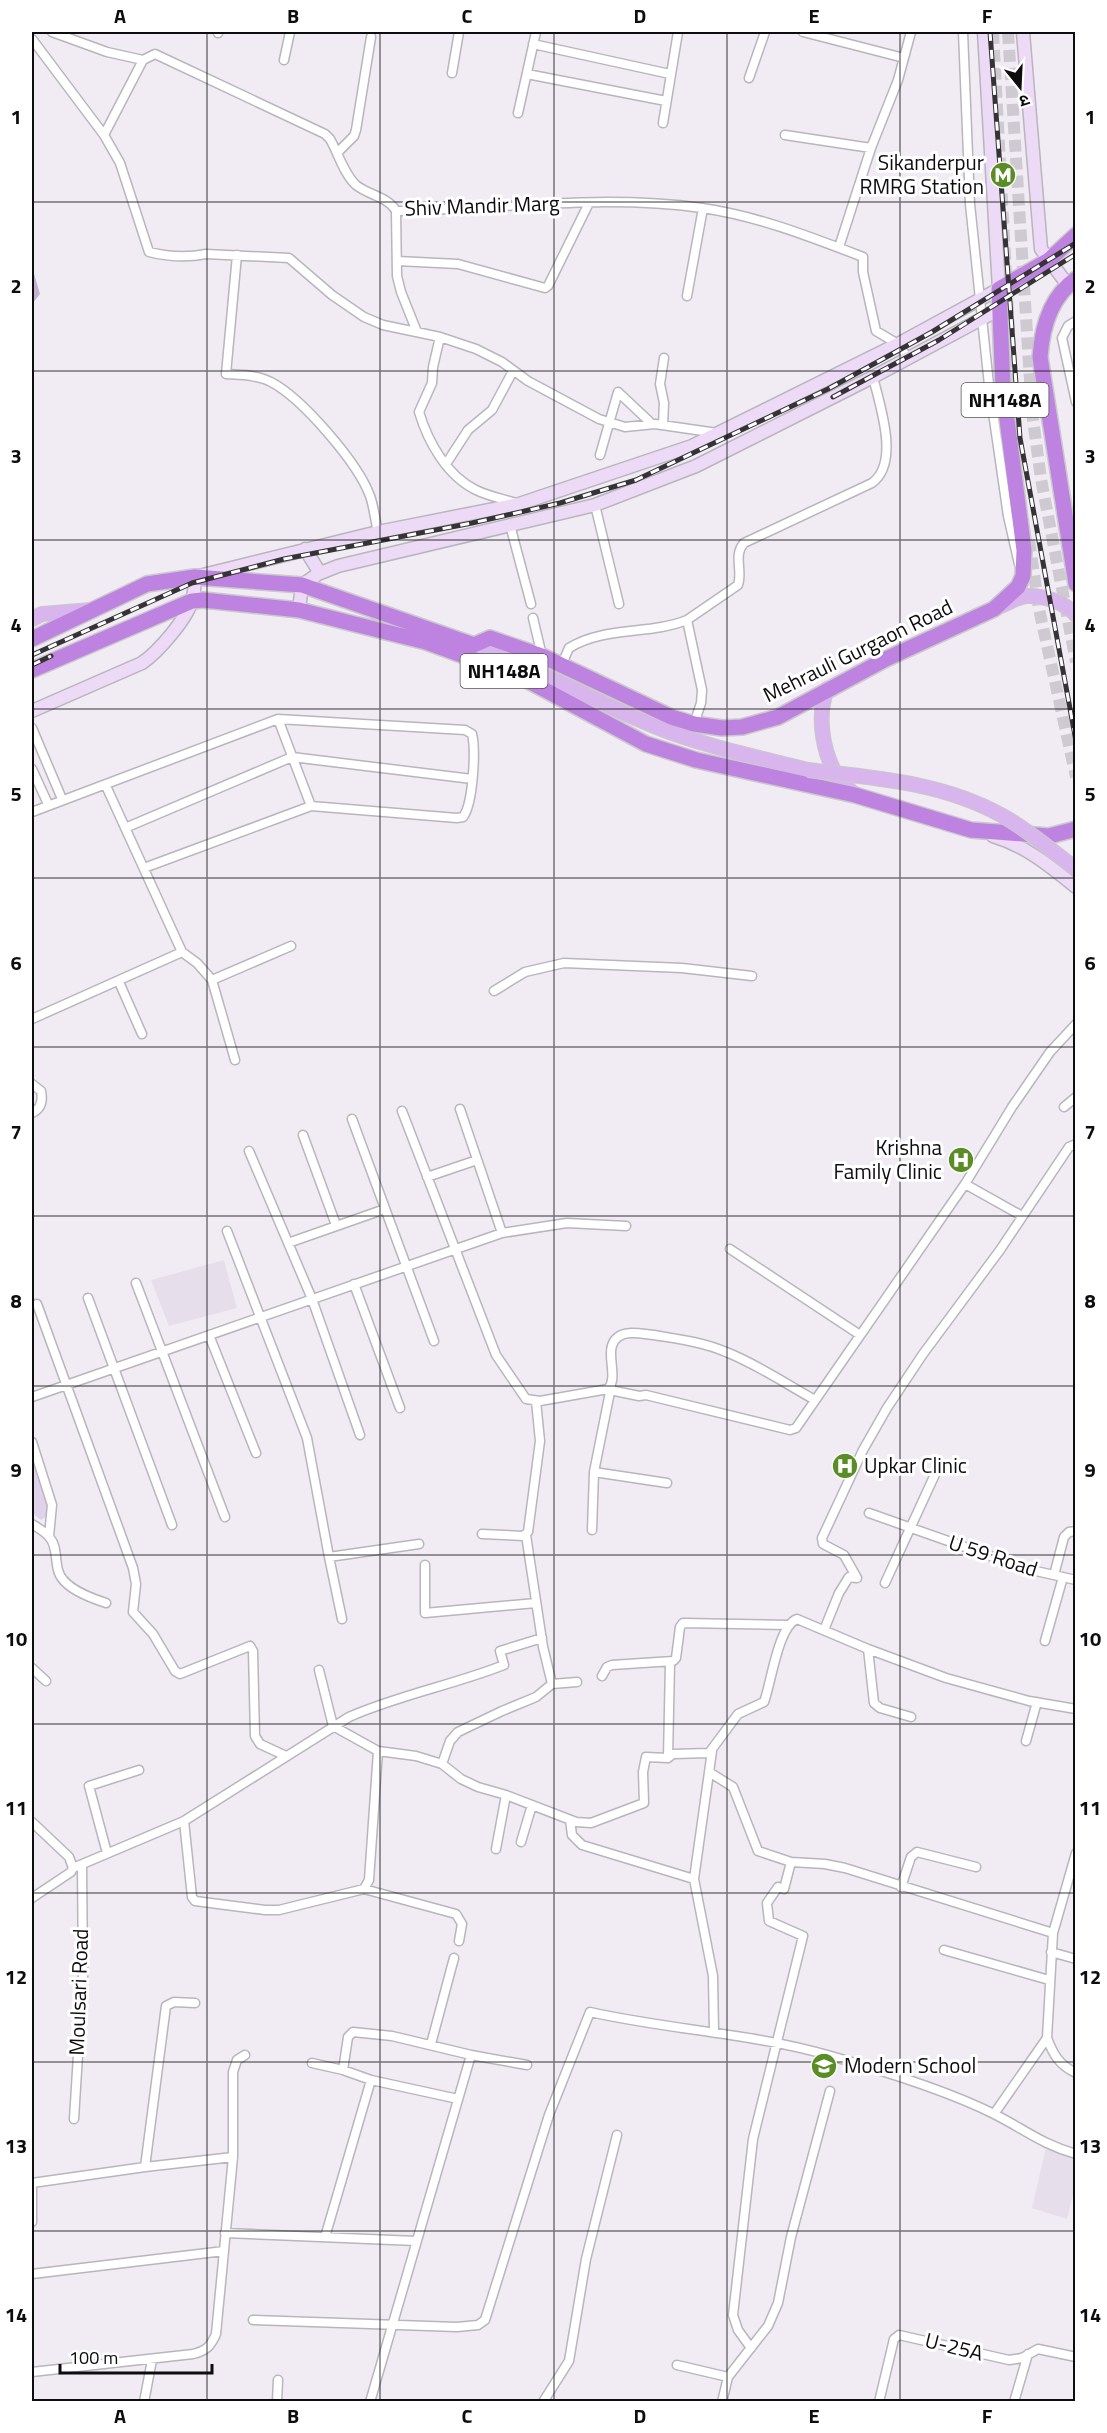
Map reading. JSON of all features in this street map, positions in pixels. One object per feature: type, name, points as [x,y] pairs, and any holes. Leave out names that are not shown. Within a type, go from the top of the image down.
[{"type":"highway","points":[[999,289],[1049,260],[1076,235]]},
{"type":"highway","name":"NH148A","points":[[1071,282],[1046,316],[1041,334],[1040,357],[1076,584]]},
{"type":"highway","name":"NH148A","points":[[999,289],[1004,389],[1024,550],[1023,576]]},
{"type":"highway","name":"Mehrauli Gurgaon Road","points":[[32,639],[147,584],[195,577],[302,585],[474,645],[490,638],[542,656],[671,717],[694,724],[722,728],[742,727],[777,717],[827,689],[994,609],[1018,587],[1023,576]]},
{"type":"highway","name":"NH148A","points":[[32,670],[192,601],[203,600],[299,610],[426,642],[519,676],[646,744],[696,760],[855,795],[971,830],[1049,836],[1076,829]]},
{"type":"main road","points":[[994,609],[1025,596],[1053,600],[1076,615]]},
{"type":"main road","points":[[32,619],[42,614],[92,610]]},
{"type":"main road","points":[[474,645],[523,663],[654,726],[706,744],[808,770],[916,783],[956,796],[1000,814],[1035,837],[1076,869]]},
{"type":"main road","points":[[827,689],[820,715],[826,748],[836,775],[855,795]]},
{"type":"street","name":"Shiv Mandir Marg","points":[[52,32],[107,52],[143,60],[155,54],[325,134],[354,183],[391,203],[396,211],[528,203],[623,201],[703,208],[758,219],[839,247],[863,257],[863,272],[872,323],[881,336],[898,344]]},
{"type":"street","points":[[284,60],[290,32]]},
{"type":"street","points":[[452,73],[459,32]]},
{"type":"street","points":[[518,113],[536,32]]},
{"type":"street","points":[[663,123],[678,32]]},
{"type":"street","points":[[749,78],[765,32]]},
{"type":"street","points":[[803,32],[904,58]]},
{"type":"street","points":[[839,247],[911,32]]},
{"type":"street","points":[[963,32],[970,204],[989,385],[1008,516],[1023,576]]},
{"type":"street","points":[[32,711],[142,663],[166,641],[192,601],[195,577],[378,532],[522,503],[692,446],[898,344],[999,289],[984,32]]},
{"type":"street","points":[[1023,32],[1041,249],[1071,282]]},
{"type":"street","points":[[338,153],[354,136],[356,130],[371,37]]},
{"type":"street","points":[[32,39],[104,135],[120,163],[149,252],[170,257],[206,254],[289,258],[354,311],[376,322],[440,337],[491,356],[573,406],[611,423],[634,428],[651,424],[663,425],[717,434]]},
{"type":"street","points":[[533,44],[670,74]]},
{"type":"street","points":[[104,135],[143,60]]},
{"type":"street","points":[[527,74],[666,101]]},
{"type":"street","points":[[784,135],[871,148]]},
{"type":"street","points":[[397,261],[458,264],[545,288],[589,203]]},
{"type":"street","points":[[687,296],[703,208]]},
{"type":"street","points":[[396,211],[399,285],[417,332]]},
{"type":"street","points":[[237,255],[226,374],[271,381],[331,435],[365,485],[370,496],[378,532]]},
{"type":"street","points":[[299,610],[302,585],[320,573],[338,566],[595,505],[696,466],[873,377],[1000,309]]},
{"type":"street","points":[[1076,321],[1068,326],[1062,338],[1076,402]]},
{"type":"street","points":[[440,337],[432,383],[419,412],[430,439],[457,478],[476,490],[522,503],[530,520]]},
{"type":"street","points":[[898,344],[908,358]]},
{"type":"street","points":[[663,425],[664,403],[660,384],[664,358]]},
{"type":"street","points":[[446,464],[468,430],[492,410],[513,371]]},
{"type":"street","points":[[561,666],[569,648],[583,641],[629,631],[672,627],[687,620],[738,585],[740,579],[739,548],[744,543],[881,477],[886,444],[884,422],[873,377]]},
{"type":"street","points":[[600,455],[618,392],[651,424]]},
{"type":"street","points":[[595,505],[619,604]]},
{"type":"street","points":[[510,525],[531,604]]},
{"type":"street","points":[[305,549],[320,573]]},
{"type":"street","points":[[533,618],[542,656]]},
{"type":"street","points":[[687,620],[702,690],[701,703],[694,724]]},
{"type":"street","points":[[278,719],[311,806]]},
{"type":"street","points":[[32,812],[62,799],[106,786],[278,719],[465,730],[472,734],[472,779],[463,817],[311,806],[144,868]]},
{"type":"street","points":[[32,728],[62,799]]},
{"type":"street","points":[[125,828],[292,757],[472,779]]},
{"type":"street","points":[[32,769],[48,804]]},
{"type":"street","points":[[106,786],[182,952],[197,963],[212,980],[235,1060]]},
{"type":"street","points":[[971,830],[1022,847],[1076,887]]},
{"type":"street","points":[[212,980],[291,946]]},
{"type":"street","points":[[32,1019],[182,952]]},
{"type":"street","points":[[494,991],[525,972],[564,963],[682,968],[752,976]]},
{"type":"street","points":[[119,982],[142,1034]]},
{"type":"street","points":[[402,1111],[496,1355],[522,1395],[529,1401],[610,1388],[790,1430],[799,1426],[965,1184],[1012,1107],[1050,1053],[1076,1024]]},
{"type":"street","points":[[32,1084],[38,1088],[42,1096],[40,1106],[32,1113]]},
{"type":"street","points":[[1064,1107],[1076,1097]]},
{"type":"street","points":[[460,1109],[502,1233]]},
{"type":"street","points":[[352,1119],[434,1341]]},
{"type":"street","points":[[303,1135],[336,1225]]},
{"type":"street","points":[[824,1630],[847,1579],[857,1578],[847,1559],[822,1541],[845,1485],[887,1408],[923,1354],[994,1259],[1069,1147],[1076,1144]]},
{"type":"street","points":[[249,1151],[312,1299],[360,1435]]},
{"type":"street","points":[[427,1177],[477,1160]]},
{"type":"street","points":[[965,1184],[1022,1216]]},
{"type":"street","points":[[288,1243],[385,1209]]},
{"type":"street","points":[[32,1397],[502,1233],[567,1223],[626,1226]]},
{"type":"street","points":[[226,1231],[309,1444],[342,1619]]},
{"type":"street","points":[[730,1249],[860,1335]]},
{"type":"street","points":[[136,1282],[225,1517]]},
{"type":"street","points":[[354,1284],[400,1408]]},
{"type":"street","points":[[88,1298],[172,1525]]},
{"type":"street","points":[[37,1304],[133,1568],[136,1584],[132,1609],[136,1618],[153,1634],[174,1671],[180,1674],[250,1646],[253,1651],[255,1736],[260,1744],[285,1756]]},
{"type":"street","points":[[592,1530],[594,1472],[610,1388],[612,1347],[614,1341],[624,1334],[637,1333],[677,1338],[726,1352],[815,1400]]},
{"type":"street","points":[[209,1335],[256,1453]]},
{"type":"street","points":[[536,1401],[540,1441],[529,1530],[526,1535],[542,1638],[552,1684]]},
{"type":"street","points":[[32,1442],[52,1505],[49,1536]]},
{"type":"street","points":[[885,1583],[937,1470]]},
{"type":"street","points":[[594,1472],[667,1483]]},
{"type":"street","name":"U 59 Road","points":[[869,1513],[1027,1569],[1076,1580]]},
{"type":"street","points":[[32,1524],[49,1536],[54,1544],[58,1572],[63,1579],[90,1598],[106,1603]]},
{"type":"street","points":[[1045,1641],[1064,1537],[1069,1532],[1076,1531]]},
{"type":"street","points":[[482,1534],[526,1535]]},
{"type":"street","points":[[329,1557],[419,1544]]},
{"type":"street","points":[[425,1564],[425,1613],[536,1603]]},
{"type":"street","points":[[714,2032],[713,1976],[694,1879],[712,1751],[738,1714],[764,1702],[771,1671],[794,1619],[801,1619],[868,1649],[946,1678],[1037,1702],[1076,1709]]},
{"type":"street","points":[[602,1676],[607,1667],[612,1665],[670,1662],[676,1658],[680,1627],[683,1623],[789,1626]]},
{"type":"street","points":[[32,1898],[77,1866],[184,1821],[333,1726],[367,1709],[470,1679],[504,1665],[500,1651],[542,1638]]},
{"type":"street","points":[[868,1649],[874,1703],[880,1708],[910,1718]]},
{"type":"street","points":[[669,1758],[670,1662]]},
{"type":"street","points":[[32,1668],[46,1682]]},
{"type":"street","points":[[319,1670],[333,1726],[378,1751],[416,1756],[442,1764],[470,1783],[570,1820],[591,1823],[641,1805],[645,1796],[643,1772],[646,1757],[669,1758],[673,1754],[704,1754],[712,1751]]},
{"type":"street","points":[[442,1764],[450,1741],[458,1731],[536,1697],[552,1684],[577,1682]]},
{"type":"street","points":[[1026,1741],[1037,1702]]},
{"type":"street","points":[[364,1889],[369,1880],[378,1751]]},
{"type":"street","points":[[107,1853],[89,1786],[139,1770]]},
{"type":"street","points":[[709,1772],[733,1787],[758,1851],[791,1862],[836,1866],[1053,1933]]},
{"type":"street","points":[[496,1849],[506,1795]]},
{"type":"street","points":[[521,1842],[532,1805]]},
{"type":"street","points":[[570,1820],[573,1838],[582,1845],[694,1879]]},
{"type":"street","points":[[184,1821],[192,1897],[195,1901],[279,1910],[364,1889],[456,1914],[462,1924],[459,1941]]},
{"type":"street","name":"Moulsari Road","points":[[32,1822],[77,1866],[83,1975],[74,2119]]},
{"type":"street","points":[[901,1887],[911,1857],[917,1852],[976,1867]]},
{"type":"street","points":[[1076,1853],[1053,1933],[1050,1952],[1047,2038],[1053,2054],[1068,2069],[1076,2073]]},
{"type":"street","points":[[751,2348],[738,2330],[733,2315],[753,2139],[803,1936],[769,1921],[767,1903],[778,1887],[784,1889],[791,1862]]},
{"type":"street","points":[[944,1950],[1049,1980]]},
{"type":"street","points":[[1050,1952],[1076,1959]]},
{"type":"street","points":[[431,2044],[454,1958]]},
{"type":"street","points":[[145,2167],[166,2006],[174,2002],[195,2003]]},
{"type":"street","points":[[253,2320],[457,2327],[478,2325],[485,2320],[553,2106],[590,2012],[621,2019],[777,2042],[832,2056],[897,2077],[994,2114],[1055,2148],[1076,2154]]},
{"type":"street","points":[[343,2070],[348,2037],[353,2032],[392,2036],[527,2066]]},
{"type":"street","points":[[994,2114],[1047,2038]]},
{"type":"street","points":[[32,2373],[152,2360],[201,2352],[213,2342],[216,2334],[233,2157],[233,2072],[237,2060],[245,2055]]},
{"type":"street","points":[[370,2402],[471,2055]]},
{"type":"street","points":[[312,2063],[343,2070],[371,2080],[458,2099]]},
{"type":"street","points":[[325,2237],[371,2080]]},
{"type":"street","points":[[722,2402],[728,2378],[768,2326],[778,2303],[791,2236],[830,2091]]},
{"type":"street","points":[[543,2402],[568,2361],[586,2259],[617,2135]]},
{"type":"street","points":[[32,2222],[32,2183],[233,2157]]},
{"type":"street","points":[[225,2233],[416,2241]]},
{"type":"street","points":[[32,2274],[224,2251]]},
{"type":"street","name":"U-25A","points":[[879,2402],[896,2336],[904,2335],[1001,2359],[1025,2356]]},
{"type":"street","points":[[1014,2402],[1025,2356],[1042,2349],[1076,2357]]},
{"type":"street","points":[[144,2402],[152,2360]]},
{"type":"street","points":[[677,2365],[728,2378]]},
{"type":"street","points":[[277,2402],[278,2380]]},
{"type":"shaded area","points":[[32,267],[40,294],[32,304]]},
{"type":"shaded area","points":[[224,1260],[237,1308],[169,1326],[151,1280]]},
{"type":"shaded area","points":[[32,1452],[53,1512],[41,1520],[32,1513]]},
{"type":"shaded area","name":"Modern School","points":[[816,2053],[833,2058],[826,2081],[820,2079],[822,2071],[816,2068],[818,2064],[813,2063]]},
{"type":"shaded area","points":[[1046,2147],[1075,2158],[1075,2187],[1067,2219],[1032,2208]]},
{"type":"tunnel","points":[[993,32],[1014,424]]},
{"type":"tunnel","points":[[1008,32],[1032,412],[1041,479],[1076,662]]},
{"type":"tunnel","points":[[1029,540],[1039,609],[1076,777]]},
{"type":"railway","points":[[990,32],[1020,438],[1076,741]]},
{"type":"railway","points":[[32,655],[192,583],[284,559],[472,523],[560,503],[636,480],[828,389],[932,332],[1076,243]]},
{"type":"railway","points":[[833,397],[939,340],[1076,254]]},
{"type":"railway","points":[[32,665],[51,656]]},
{"type":"place","name":"Sikanderpur RMRG Station","points":[[1003,175]]},
{"type":"place","name":"Krishna Family Clinic","points":[[961,1160]]},
{"type":"place","name":"Upkar Clinic","points":[[845,1466]]},
{"type":"place","name":"Modern School","points":[[824,2066]]}]
